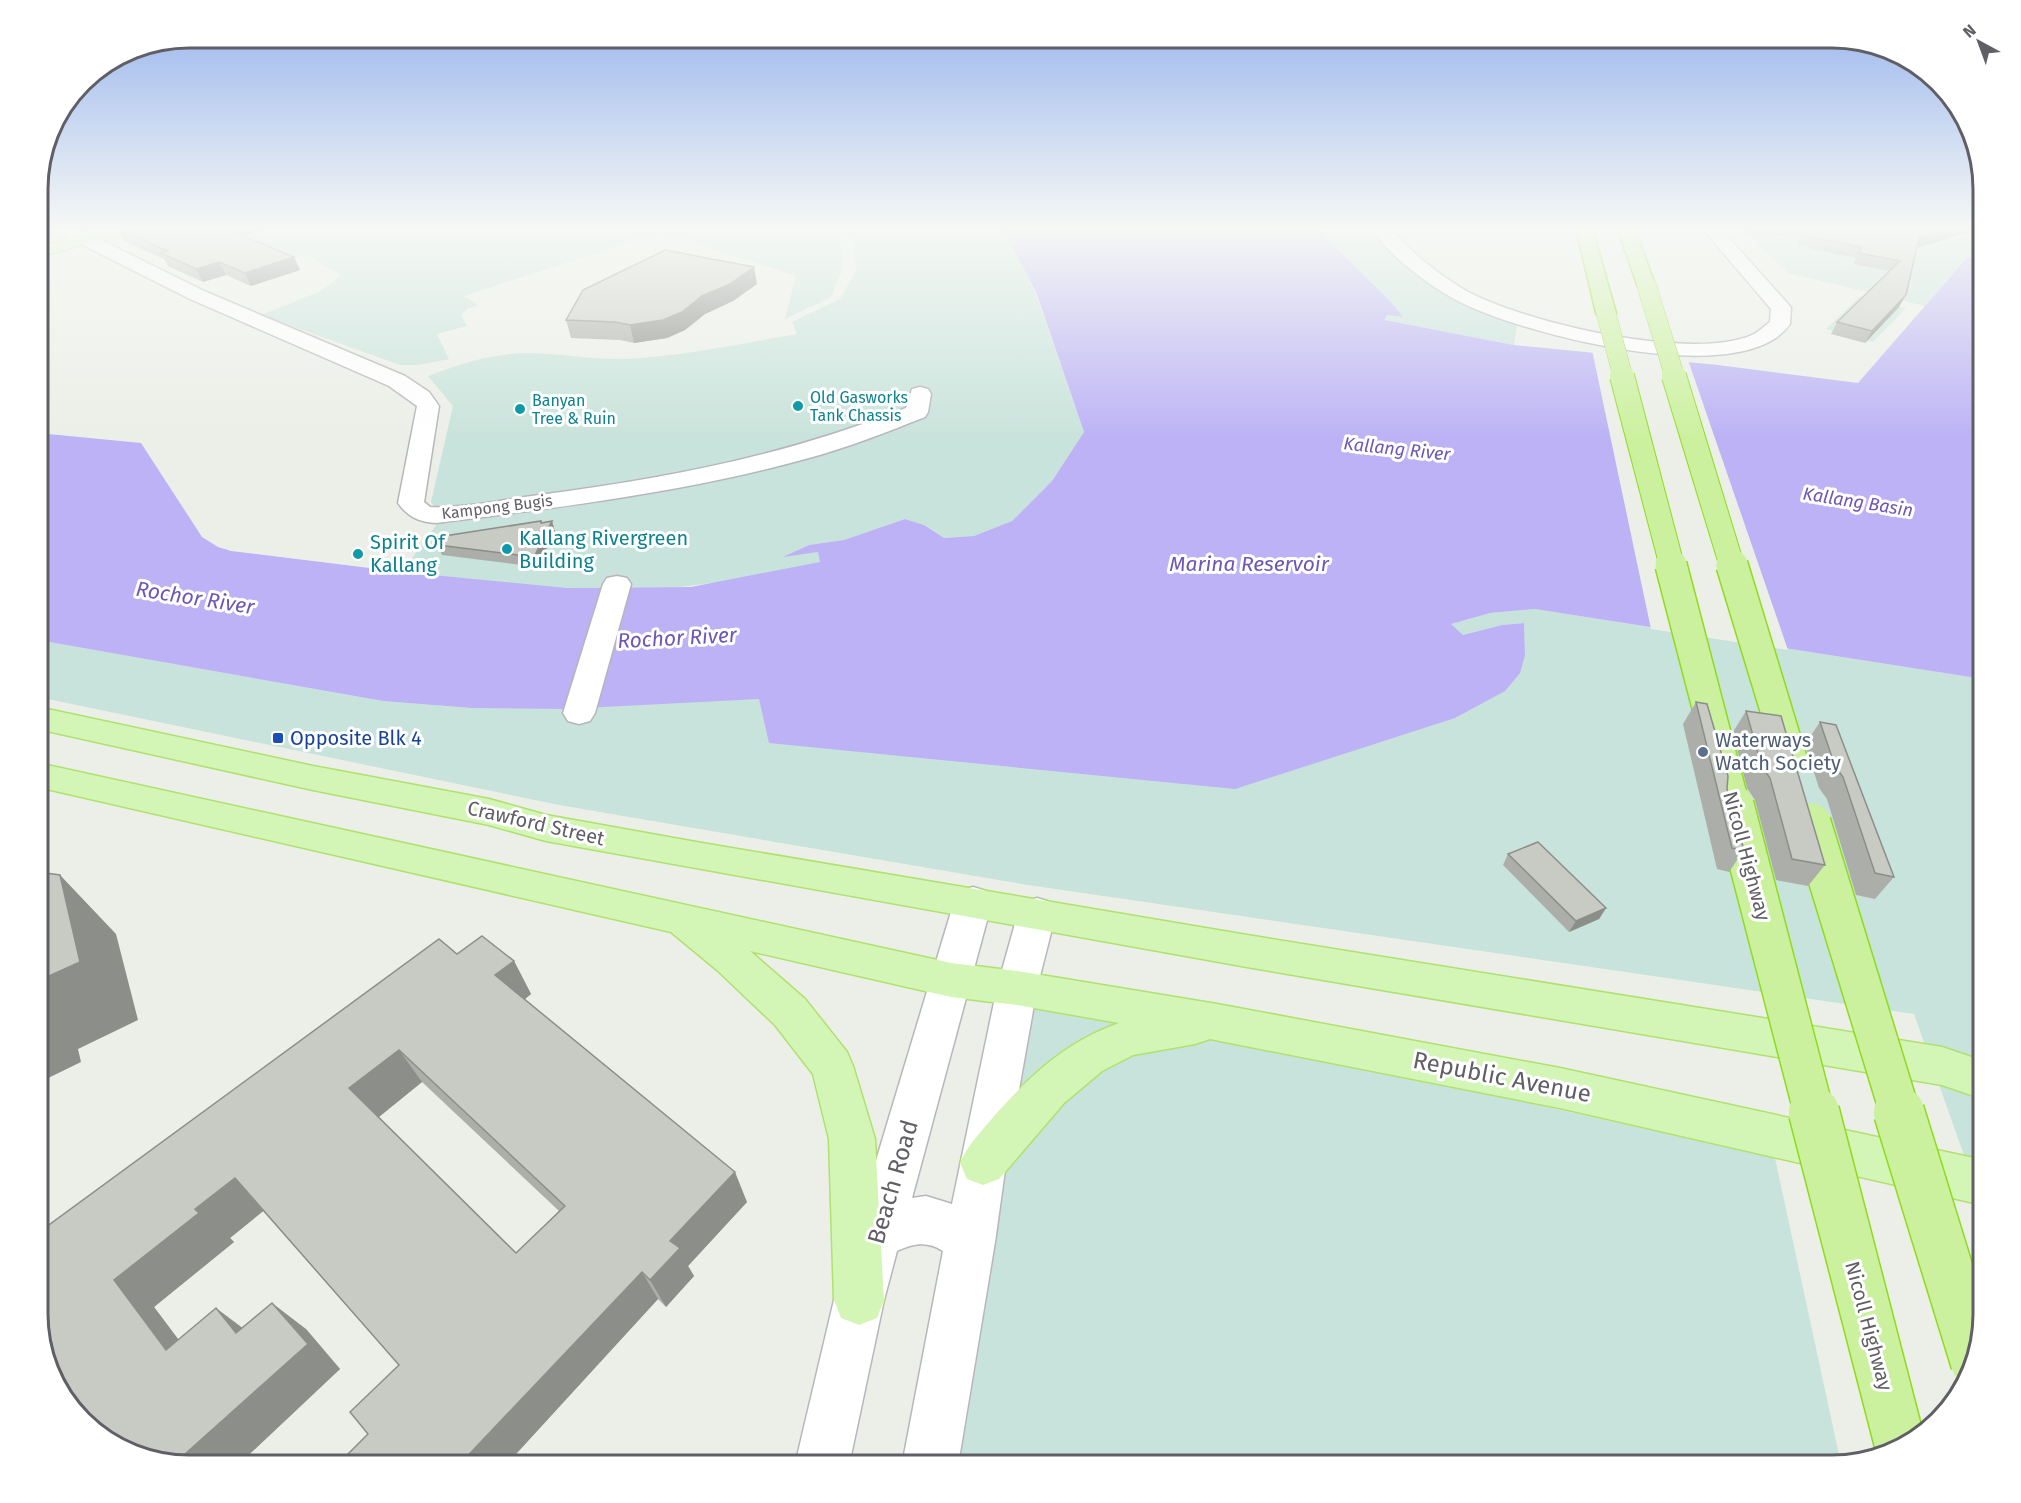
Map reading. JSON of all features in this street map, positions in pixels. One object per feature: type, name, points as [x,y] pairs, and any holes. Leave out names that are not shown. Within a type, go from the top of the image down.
[{"type":"highway","name":"Nicoll Highway","points":[[1604,298],[1898,1438]]},
{"type":"highway","points":[[1650,298],[1970,1342]]},
{"type":"main road","name":"Crawford Street","points":[[48,720],[314,778],[489,812],[546,828],[696,856],[1037,913]]},
{"type":"main road","points":[[48,778],[951,980],[1017,988]]},
{"type":"main road","points":[[1037,913],[1247,951],[1942,1066],[1973,1077]]},
{"type":"main road","points":[[675,917],[731,958],[790,1012],[832,1066],[852,1139],[860,1300]]},
{"type":"main road","name":"Republic Avenue","points":[[1017,988],[1217,1022],[1560,1088],[1973,1181]]},
{"type":"main road","points":[[983,1163],[1061,1076],[1094,1052],[1131,1037],[1217,1022]]},
{"type":"street","name":"Kampong Bugis","points":[[204,298],[397,381],[421,397],[428,406],[411,503],[415,510],[424,514],[436,515],[545,501],[774,462],[917,412],[920,394]]},
{"type":"street","points":[[1466,298],[1531,323],[1595,339],[1693,349],[1732,347],[1760,339],[1780,324],[1781,308],[1771,298]]},
{"type":"street","points":[[1503,298],[1572,321],[1631,333],[1689,337],[1713,334],[1743,324]]},
{"type":"street","points":[[1748,298],[1751,302]]},
{"type":"street","points":[[579,713],[617,584]]},
{"type":"street","name":"Beach Road","points":[[825,1455],[860,1300],[973,902]]},
{"type":"street","points":[[932,1455],[983,1163],[1017,988],[1037,913]]},
{"type":"street","points":[[878,1235],[897,1226],[928,1219],[951,1226],[971,1242]]},
{"type":"shaded area","points":[[303,298],[468,298],[479,305],[467,309],[461,315],[467,326],[437,334],[449,359],[418,365],[400,365],[261,315]]},
{"type":"shaded area","points":[[790,298],[829,298],[785,319]]},
{"type":"shaded area","points":[[1037,298],[1084,432],[1052,481],[1012,521],[974,536],[944,538],[924,525],[905,519],[844,540],[809,545],[786,556],[818,552],[821,562],[728,581],[680,587],[556,588],[402,572],[445,513],[436,509],[431,502],[453,406],[428,376],[476,360],[500,355],[538,353],[625,359],[733,346],[797,334],[792,322],[840,299]]},
{"type":"shaded area","points":[[1387,298],[1452,298],[1517,325],[1514,345],[1383,320],[1387,315],[1402,317]]},
{"type":"shaded area","points":[[1858,298],[1906,308],[1873,342],[1826,329]]},
{"type":"shaded area","points":[[1892,298],[1932,298],[1925,306]]},
{"type":"shaded area","points":[[1535,609],[1973,677],[1973,1181],[1914,1014],[1028,885],[559,805],[48,699],[48,642],[383,701],[471,708],[565,709],[1525,655],[1524,623],[1502,625],[1463,635],[1450,624],[1490,613]]},
{"type":"shaded area","points":[[1017,988],[1775,1158],[1839,1455],[1832,1455],[933,1455]]},
{"type":"water","name":"Marina Reservoir","points":[[1038,298],[1387,298],[1403,317],[1387,315],[1384,320],[1514,345],[1718,365],[1858,383],[1932,298],[1973,298],[1973,677],[1535,609],[1490,613],[1451,624],[1463,635],[1502,625],[1524,623],[1525,655],[1520,673],[1505,691],[1455,718],[1235,789],[769,743],[759,699],[565,709],[471,708],[383,701],[48,642],[48,434],[141,443],[202,537],[218,547],[231,551],[402,572],[567,588],[691,587],[820,562],[818,552],[783,557],[809,545],[844,540],[905,519],[924,525],[944,538],[974,536],[1012,521],[1052,481],[1084,432]]},
{"type":"pier","points":[[1592,350],[1688,360],[1788,650],[1651,629]]},
{"type":"building","points":[[578,298],[699,298],[682,312],[663,320],[630,325],[615,322],[566,320]]},
{"type":"building","points":[[1862,298],[1903,298],[1872,331],[1837,322]]},
{"type":"building","points":[[541,521],[541,523],[552,521],[534,557],[438,545],[438,537]]},
{"type":"building","points":[[1696,702],[1707,704],[1728,776],[1727,789],[1744,850],[1732,848]]},
{"type":"building","points":[[1746,711],[1781,716],[1825,865],[1792,859],[1770,778],[1762,767]]},
{"type":"building","points":[[1820,722],[1836,725],[1894,877],[1875,873],[1843,777],[1835,766]]},
{"type":"building","points":[[1538,842],[1606,908],[1576,921],[1508,854]]},
{"type":"building","points":[[48,873],[60,875],[80,962],[48,976]]},
{"type":"building","points":[[482,936],[514,961],[495,975],[735,1172],[670,1241],[680,1248],[650,1280],[642,1272],[468,1455],[347,1455],[368,1434],[350,1412],[399,1365],[235,1178],[195,1209],[199,1213],[114,1280],[166,1350],[216,1308],[236,1333],[272,1303],[308,1344],[184,1455],[143,1448],[103,1426],[77,1400],[55,1360],[48,1324],[48,1226],[439,939],[457,954]],"holes":[[[399,1050],[565,1206],[516,1253],[349,1088]]]},
{"type":"place","name":"Old Gasworks Tank Chassis","points":[[798,406]]},
{"type":"place","name":"Banyan Tree & Ruin","points":[[520,409]]},
{"type":"place","name":"Kallang Rivergreen Building","points":[[507,549]]},
{"type":"place","name":"Spirit Of Kallang","points":[[358,554]]},
{"type":"place","name":"Opposite Blk 4","points":[[278,738]]},
{"type":"place","name":"Waterways Watch Society","points":[[1703,752]]},
{"type":"water label","name":"Kallang River","points":[[1397,449]]},
{"type":"water label","name":"Kallang Basin","points":[[1858,502]]},
{"type":"water label","name":"Rochor River","points":[[195,598]]},
{"type":"water label","name":"Rochor River","points":[[677,638]]}]
